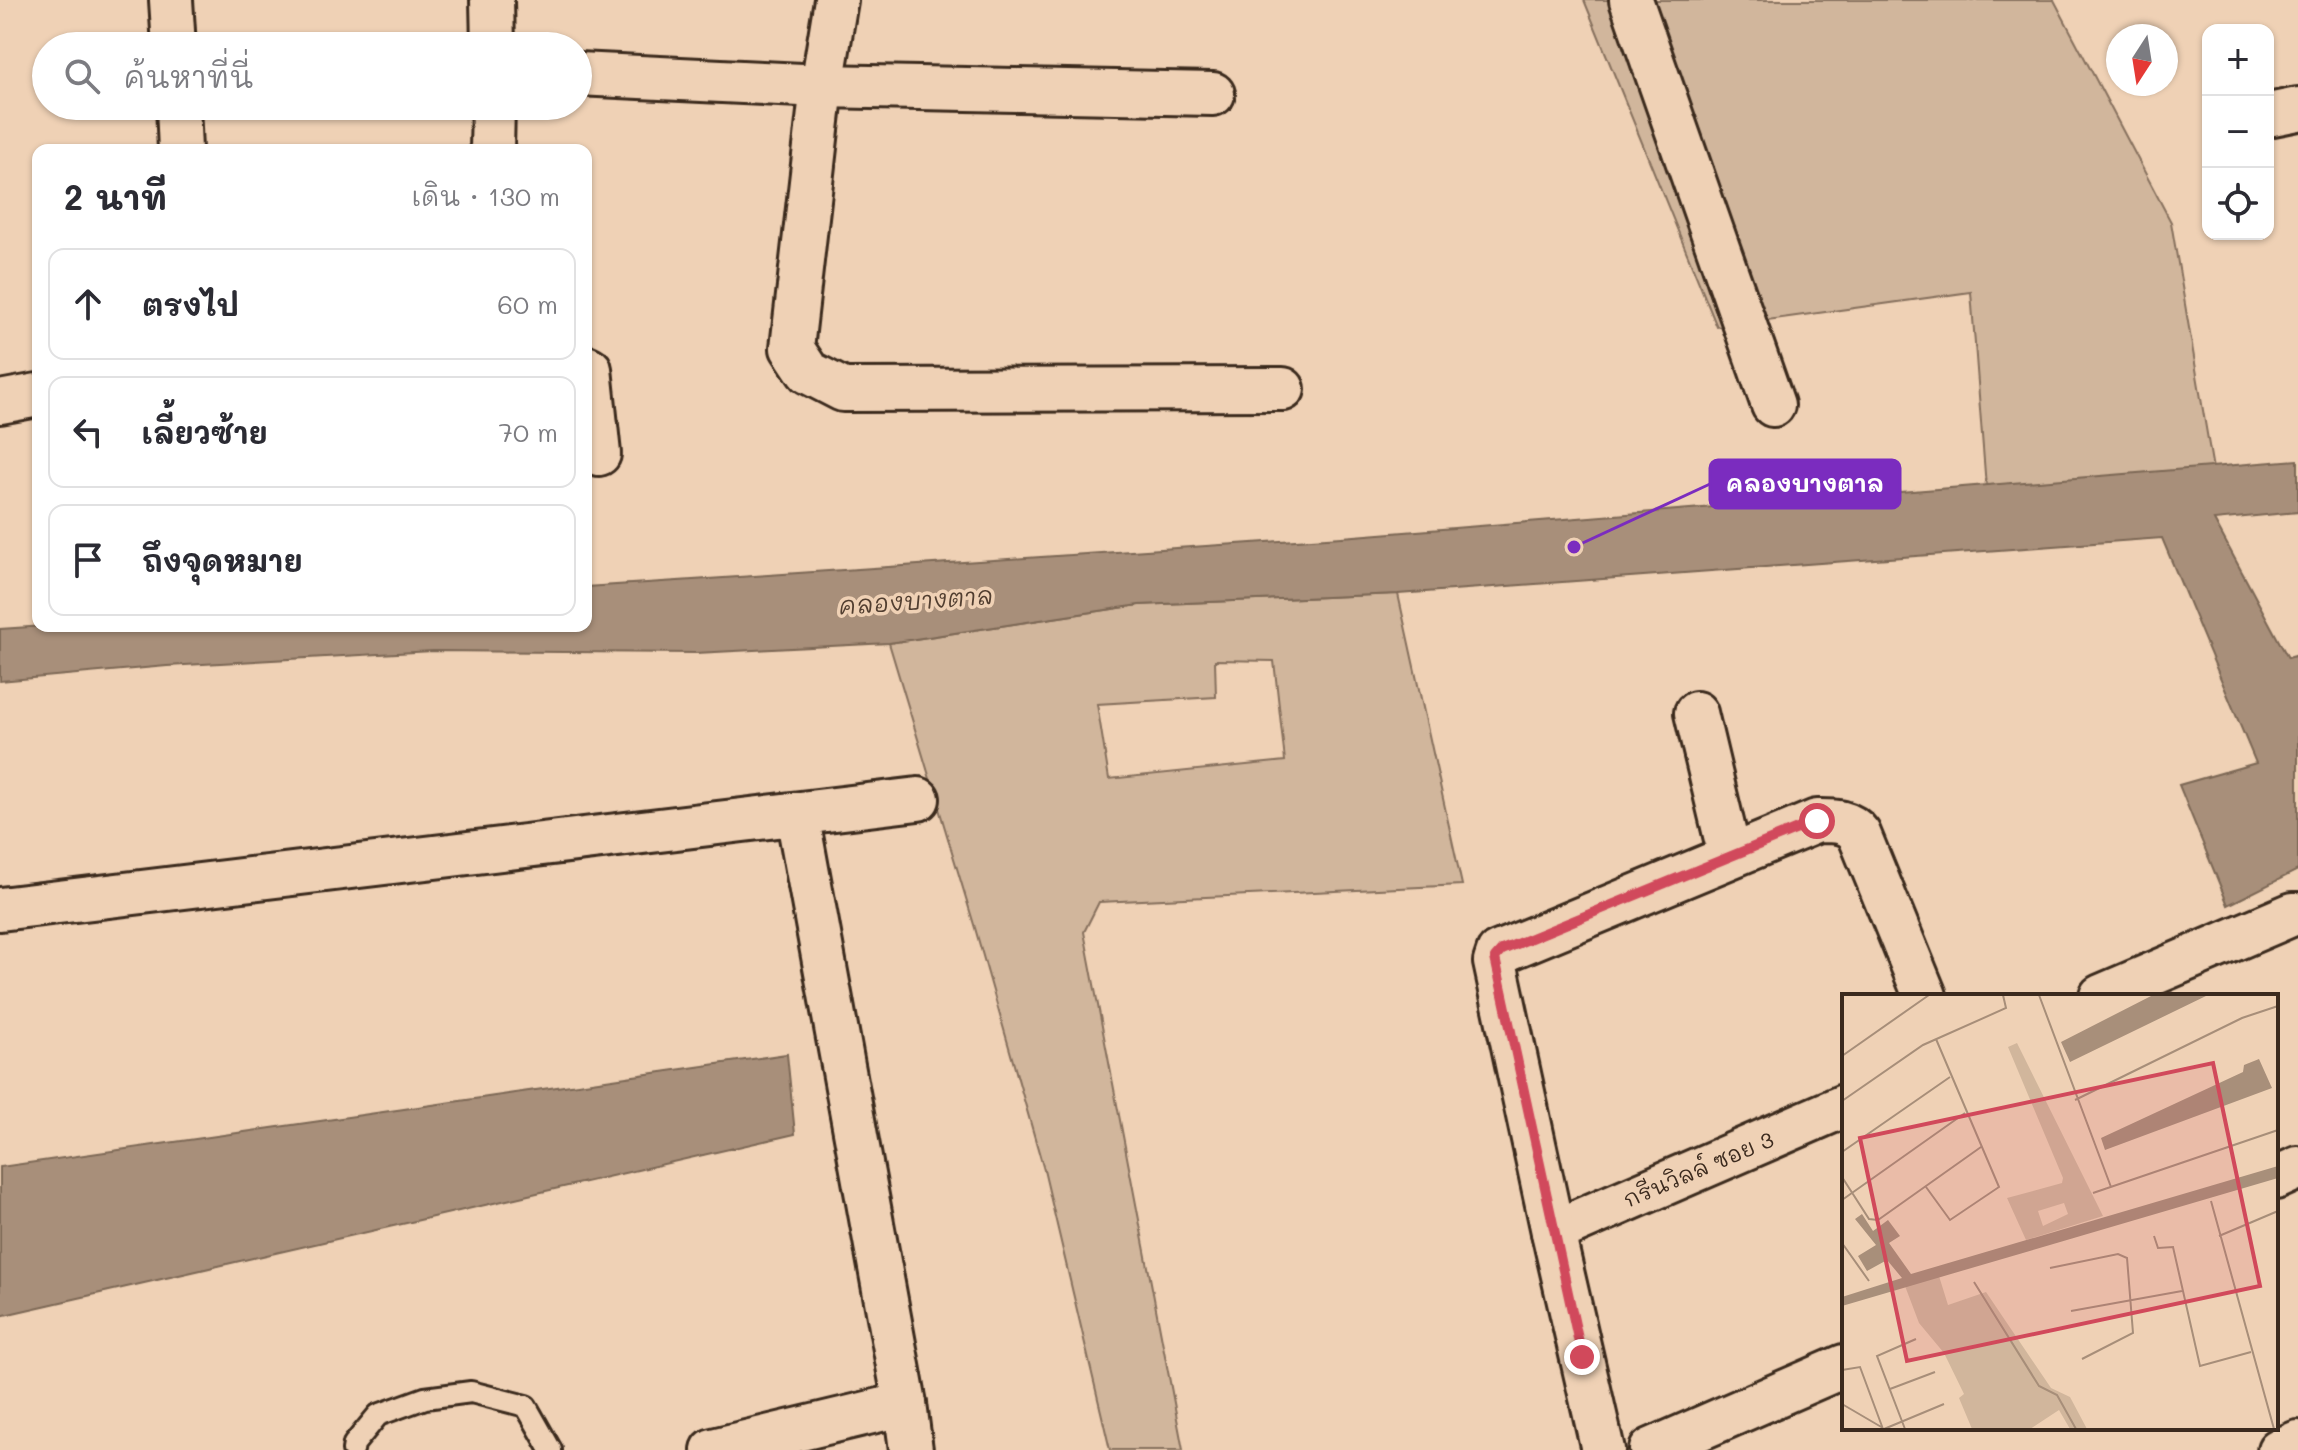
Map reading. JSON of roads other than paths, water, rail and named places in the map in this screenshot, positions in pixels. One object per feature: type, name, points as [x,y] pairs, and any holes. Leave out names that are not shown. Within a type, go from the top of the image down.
[{"type":"street","points":[[171,0],[173,32]]},
{"type":"street","points":[[492,0],[493,32]]},
{"type":"street","points":[[836,0],[822,86],[792,348],[808,372],[843,390],[1283,389]]},
{"type":"street","points":[[1631,0],[1773,405]]},
{"type":"street","points":[[592,75],[822,86],[1213,94]]},
{"type":"street","points":[[2274,114],[2298,109]]},
{"type":"street","points":[[179,120],[180,144]]},
{"type":"street","points":[[492,144],[493,120]]},
{"type":"street","points":[[592,388],[599,454]]},
{"type":"street","points":[[0,402],[32,396]]},
{"type":"street","points":[[1696,713],[1730,856]]},
{"type":"street","points":[[0,909],[918,799]]},
{"type":"street","points":[[797,814],[911,1450]]},
{"type":"street","points":[[1603,1450],[1495,958],[1502,950],[1730,856],[1817,821],[1833,821],[1854,827],[1924,994]]},
{"type":"street","points":[[2106,994],[2298,914]]},
{"type":"street","name":"กรีนวิลล์ ซอย 3","points":[[1553,1232],[1842,1107]]},
{"type":"street","points":[[2278,1177],[2298,1168]]},
{"type":"street","points":[[1651,1450],[1842,1367]]},
{"type":"street","points":[[713,1450],[905,1404]]},
{"type":"street","points":[[2279,1450],[2298,1442]]},
{"type":"lane","points":[[353,1450],[354,1444],[378,1415],[425,1398],[471,1392],[526,1406],[551,1450]]},
{"type":"water","points":[[2298,460],[2298,512],[2214,520],[2288,658],[2298,655],[2298,870],[2228,905],[2179,785],[2256,763],[2162,538],[1398,594],[1139,605],[889,643],[696,653],[433,651],[167,666],[0,681],[0,629],[32,627],[32,632],[592,632],[592,587],[1342,537]]},
{"type":"water","points":[[787,1054],[795,1134],[0,1316],[0,1167]]},
{"type":"place","name":"คลองบางตาล","points":[[1574,547]]}]
